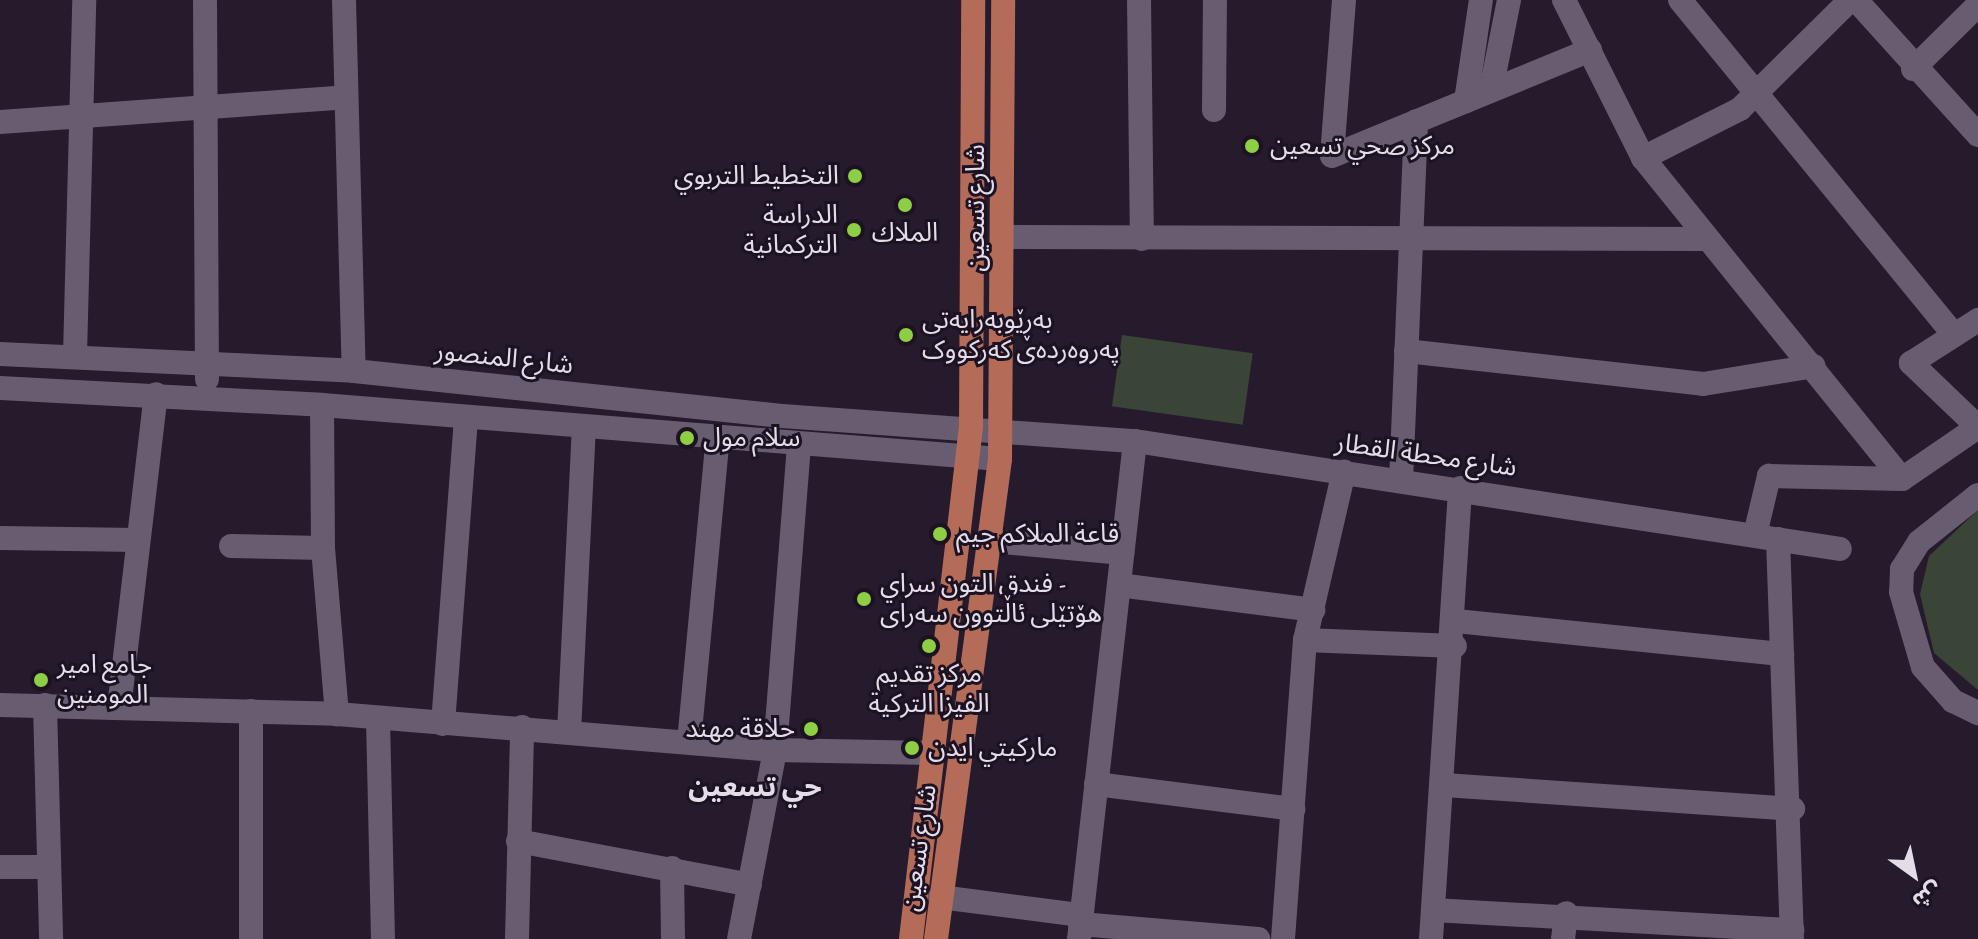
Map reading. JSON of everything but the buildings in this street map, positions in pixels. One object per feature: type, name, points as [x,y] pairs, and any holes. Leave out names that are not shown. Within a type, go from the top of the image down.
[{"type":"main road","name":"شارع تسعين","points":[[911,939],[971,427],[973,0]]},
{"type":"main road","name":"شارع تسعين","points":[[936,939],[1000,459],[1005,237],[1003,0]]},
{"type":"street","points":[[75,355],[84,0]]},
{"type":"street","points":[[205,0],[206,398]]},
{"type":"street","points":[[344,0],[354,371]]},
{"type":"street","points":[[1139,0],[1142,239]]},
{"type":"street","points":[[1214,110],[1215,0]]},
{"type":"street","points":[[1344,0],[1332,156],[1590,50]]},
{"type":"street","points":[[1466,101],[1481,0]]},
{"type":"street","points":[[1491,90],[1509,0]]},
{"type":"street","points":[[1564,0],[1643,158],[1705,239],[1814,366],[1902,479]]},
{"type":"street","points":[[1680,0],[1753,96],[1954,335]]},
{"type":"street","points":[[1643,158],[1753,96],[1853,0],[1913,69],[1978,135]]},
{"type":"street","points":[[1913,69],[1978,5]]},
{"type":"street","points":[[0,122],[346,97]]},
{"type":"street","points":[[1401,481],[1416,121]]},
{"type":"street","points":[[1005,237],[1411,242],[1705,239]]},
{"type":"street","points":[[1433,910],[1566,913],[1792,935],[1793,809],[1782,654],[1767,537],[1769,476],[1902,479],[1978,427],[1911,363],[1978,320]]},
{"type":"street","points":[[1406,351],[1703,384],[1814,366]]},
{"type":"street","name":"شارع المنصور","points":[[0,354],[75,355],[354,371],[782,416],[1002,429]]},
{"type":"street","points":[[0,388],[322,405],[466,419],[1000,459]]},
{"type":"street","points":[[119,708],[156,394]]},
{"type":"street","points":[[322,405],[323,548],[337,714]]},
{"type":"street","points":[[443,724],[466,419]]},
{"type":"street","points":[[569,732],[584,427]]},
{"type":"street","name":"شارع محطة القطار","points":[[1002,429],[1135,441],[1460,488],[1840,549]]},
{"type":"street","points":[[689,742],[718,438]]},
{"type":"street","points":[[1080,926],[1135,441]]},
{"type":"street","points":[[739,939],[775,750],[799,444]]},
{"type":"street","points":[[1283,939],[1305,640],[1344,471]]},
{"type":"street","points":[[1431,939],[1455,646],[1460,488]]},
{"type":"street","points":[[1978,495],[1919,542],[1902,569],[1901,592],[1923,667],[1953,701],[1978,713]]},
{"type":"street","points":[[0,538],[138,540]]},
{"type":"street","points":[[991,541],[1122,553]]},
{"type":"street","points":[[231,546],[323,548]]},
{"type":"street","points":[[1119,585],[1313,610]]},
{"type":"street","points":[[1456,621],[1782,654]]},
{"type":"street","points":[[1305,640],[1455,646]]},
{"type":"street","points":[[0,705],[337,714],[775,750],[931,753]]},
{"type":"street","points":[[45,705],[51,939]]},
{"type":"street","points":[[251,711],[251,939]]},
{"type":"street","points":[[378,719],[383,939]]},
{"type":"street","points":[[517,939],[522,727]]},
{"type":"street","points":[[1096,784],[1293,809]]},
{"type":"street","points":[[1444,785],[1793,809]]},
{"type":"street","points":[[518,841],[750,885]]},
{"type":"street","points":[[0,867],[49,867]]},
{"type":"street","points":[[672,868],[673,939]]},
{"type":"street","points":[[940,897],[1080,926],[1258,939]]},
{"type":"street","points":[[1563,939],[1566,913]]},
{"type":"green space","points":[[1122,335],[1253,353],[1243,425],[1112,406]]},
{"type":"green space","points":[[1978,510],[1978,690],[1934,653],[1920,594],[1929,556]]},
{"type":"place","name":"مركز صحي تسعين","points":[[1252,146]]},
{"type":"place","name":"التخطيط التربوي","points":[[855,176]]},
{"type":"place","name":"الملاك","points":[[905,205]]},
{"type":"place","name":"الدراسة التركمانية","points":[[854,230]]},
{"type":"place","name":"بەڕێوبەرایەتی پەروەردەی کەرکووک","points":[[906,335]]},
{"type":"place","name":"سلام مول","points":[[687,438]]},
{"type":"place","name":"قاعة الملاكم جيم","points":[[940,534]]},
{"type":"place","name":"فندق التون سراي - هۆتێلی ئاڵتوون سەرای","points":[[864,599]]},
{"type":"place","name":"مركز تقديم الفيزا التركية","points":[[929,646]]},
{"type":"place","name":"جامع امير المومنين","points":[[41,680]]},
{"type":"place","name":"حلاقة مهند","points":[[811,729]]},
{"type":"place","name":"ماركيتي ايدن","points":[[912,748]]},
{"type":"district","name":"حي تسعين","points":[[755,787]]}]
